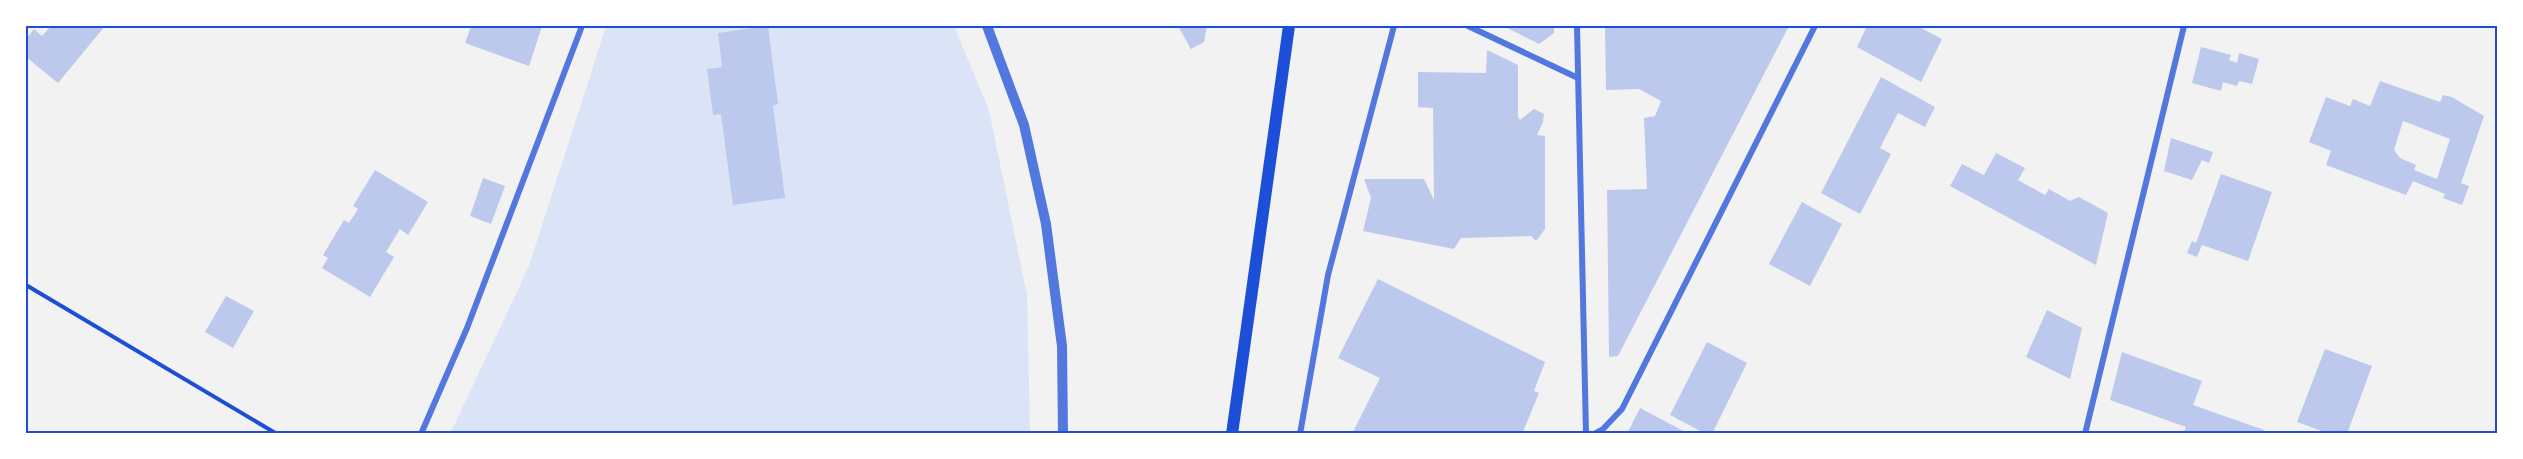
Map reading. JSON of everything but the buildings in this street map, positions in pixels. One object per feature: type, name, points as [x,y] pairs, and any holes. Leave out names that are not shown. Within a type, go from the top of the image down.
[{"type":"main road","points":[[1232,434],[1288,26]]},
{"type":"street","points":[[421,434],[467,328],[582,26]]},
{"type":"street","points":[[987,26],[1024,125],[1046,224],[1062,346],[1063,434]]},
{"type":"street","points":[[1300,434],[1328,275],[1394,26]]},
{"type":"street","points":[[1468,26],[1578,78]]},
{"type":"street","points":[[1577,26],[1586,434]]},
{"type":"street","points":[[1594,434],[1603,429],[1622,409],[1815,26]]},
{"type":"street","points":[[2085,434],[2184,26]]},
{"type":"path","points":[[26,285],[277,434]]},
{"type":"shaded area","points":[[606,26],[954,26],[989,110],[1027,295],[1030,433],[450,434],[529,266]]}]
